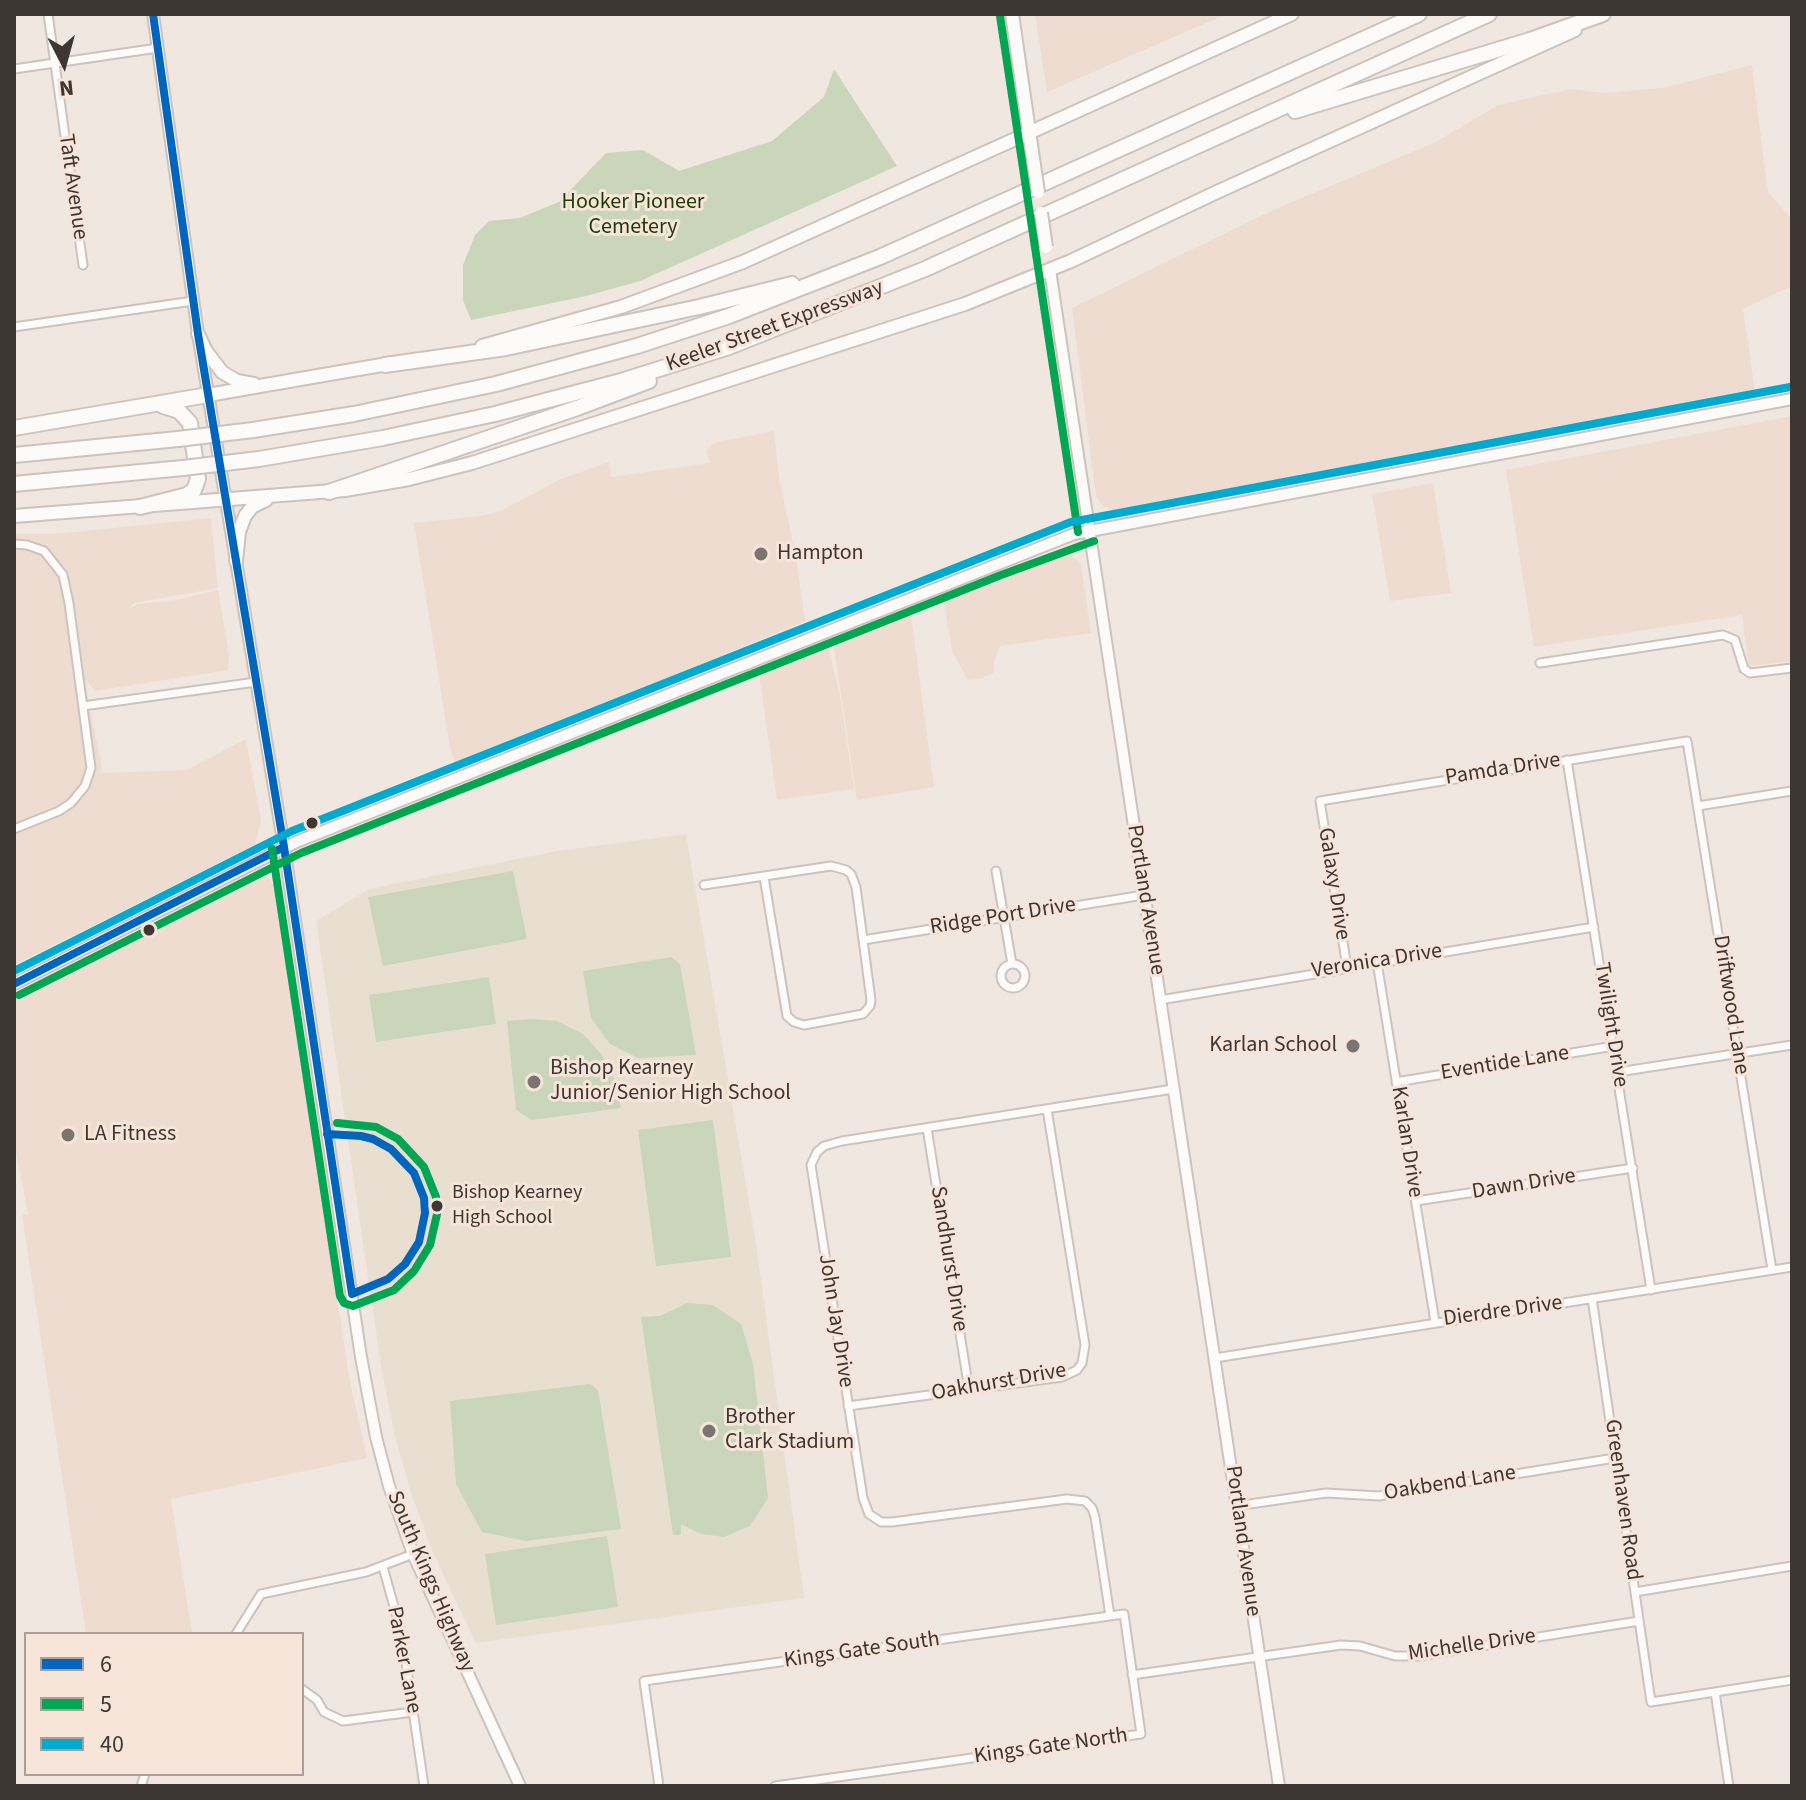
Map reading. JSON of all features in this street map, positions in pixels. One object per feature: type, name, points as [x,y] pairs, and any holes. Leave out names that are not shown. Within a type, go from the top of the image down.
[{"type":"highway","points":[[1250,90],[1401,14]]},
{"type":"highway","name":"Keeler Street Expressway","points":[[14,455],[253,430],[418,402],[590,360],[714,321],[895,251],[1419,14]]},
{"type":"highway","name":"Keeler Street Expressway","points":[[14,484],[259,459],[391,437],[519,409],[652,372],[759,336],[896,282],[1489,14]]},
{"type":"highway","points":[[1164,162],[1328,100],[1521,43],[1603,14]]},
{"type":"highway","points":[[385,365],[489,351],[688,310],[818,276],[895,251]]},
{"type":"highway","points":[[329,492],[588,404],[759,336]]},
{"type":"highway","points":[[14,428],[208,395]]},
{"type":"highway","points":[[140,507],[187,495],[195,488],[199,476],[189,420],[172,407],[147,405]]},
{"type":"main road","name":"South Kings Highway","points":[[153,14],[198,334],[284,847],[366,1387],[382,1463],[413,1554],[520,1786]]},
{"type":"main road","name":"Portland Avenue","points":[[1012,14],[1279,1786]]},
{"type":"main road","points":[[208,395],[385,365],[536,332],[682,286],[793,240],[1292,14]]},
{"type":"main road","points":[[14,516],[329,492],[409,479],[487,459],[920,320],[1050,270],[1611,14]]},
{"type":"main road","points":[[198,334],[213,361],[228,377],[245,383],[269,385]]},
{"type":"main road","points":[[14,984],[284,847],[1090,530],[1792,399]]},
{"type":"main road","points":[[236,561],[239,532],[246,513],[256,505],[277,497]]},
{"type":"street","name":"Taft Avenue","points":[[48,14],[83,265]]},
{"type":"street","points":[[14,69],[158,48]]},
{"type":"street","points":[[14,327],[193,301]]},
{"type":"street","points":[[14,544],[44,551],[63,575],[91,768],[80,795],[59,811],[14,829]]},
{"type":"street","points":[[1540,663],[1723,635],[1735,640],[1742,664],[1750,673],[1792,668]]},
{"type":"street","points":[[83,706],[256,682]]},
{"type":"street","name":"Pamda Drive","points":[[1320,801],[1687,741]]},
{"type":"street","name":"Driftwood Lane","points":[[1687,741],[1772,1270]]},
{"type":"street","name":"Twilight Drive","points":[[1567,760],[1651,1290]]},
{"type":"street","points":[[1698,806],[1792,791]]},
{"type":"street","name":"Galaxy Drive","points":[[1320,801],[1347,967]]},
{"type":"street","points":[[704,885],[831,866],[846,870],[856,887],[871,1000],[867,1011],[853,1018],[804,1025],[787,1016],[764,877]]},
{"type":"street","points":[[996,871],[1012,964]]},
{"type":"street","name":"Ridge Port Drive","points":[[863,940],[1144,895]]},
{"type":"street","name":"Veronica Drive","points":[[1160,1000],[1594,927]]},
{"type":"street","name":"Karlan Drive","points":[[1377,962],[1435,1322]]},
{"type":"street","points":[[1618,1072],[1792,1045]]},
{"type":"street","name":"Eventide Lane","points":[[1396,1082],[1614,1046]]},
{"type":"street","name":"John Jay Drive","points":[[1110,1616],[1095,1517],[1085,1501],[1067,1499],[881,1522],[874,1519],[866,1507],[812,1180],[813,1158],[831,1143],[1173,1089]]},
{"type":"street","name":"Oakhurst Drive","points":[[848,1406],[1062,1377],[1077,1370],[1085,1354],[1047,1109]]},
{"type":"street","name":"Sandhurst Drive","points":[[927,1128],[969,1390]]},
{"type":"street","name":"Dawn Drive","points":[[1416,1201],[1633,1168]]},
{"type":"street","name":"Dierdre Drive","points":[[1215,1358],[1792,1267]]},
{"type":"street","name":"Greenhaven Road","points":[[1592,1298],[1651,1702],[1715,1692]]},
{"type":"street","name":"Oakbend Lane","points":[[1236,1506],[1326,1493],[1379,1496],[1615,1458]]},
{"type":"street","points":[[237,1632],[261,1594],[383,1567],[413,1554]]},
{"type":"street","points":[[1635,1592],[1792,1566]]},
{"type":"street","name":"Parker Lane","points":[[383,1567],[402,1635],[424,1786]]},
{"type":"street","points":[[1110,1616],[1124,1614],[1132,1675],[1259,1658]]},
{"type":"street","name":"Kings Gate South","points":[[659,1786],[644,1681],[1110,1616]]},
{"type":"street","name":"Michelle Drive","points":[[1259,1658],[1350,1644],[1395,1656],[1419,1656],[1639,1621]]},
{"type":"street","name":"Kings Gate North","points":[[775,1786],[1141,1734],[1132,1675]]},
{"type":"street","points":[[1729,1786],[1715,1692],[1792,1680]]},
{"type":"street","points":[[304,1690],[317,1700],[324,1712],[343,1721],[413,1712]]},
{"type":"shaded area","points":[[1035,14],[1227,14],[1047,92]]},
{"type":"shaded area","points":[[1752,65],[1768,192],[1792,219],[1792,286],[1743,309],[1755,391],[1746,396],[1142,507],[1113,510],[1103,506],[1096,496],[1072,308],[1273,210],[1434,143],[1498,105],[1571,89],[1604,93],[1662,88]]},
{"type":"shaded area","points":[[1792,416],[1792,661],[1749,666],[1742,615],[1534,647],[1506,470]]},
{"type":"shaded area","points":[[774,431],[779,477],[796,557],[805,621],[603,705],[455,762],[450,748],[414,523],[501,511],[561,479],[609,462],[611,477],[710,463],[707,451],[713,443]]},
{"type":"shaded area","points":[[1433,483],[1451,593],[1390,601],[1372,494]]},
{"type":"shaded area","points":[[211,518],[218,588],[134,603],[127,610],[137,604],[177,600],[218,590],[229,655],[228,670],[95,691],[86,680],[87,693],[103,773],[186,770],[246,739],[261,821],[255,845],[14,965],[14,534],[55,534]]},
{"type":"shaded area","points":[[1063,555],[1071,556],[1081,564],[1091,633],[1000,646],[994,661],[994,673],[968,680],[952,651],[944,601]]},
{"type":"shaded area","points":[[911,615],[934,787],[857,800],[833,642],[900,616]]},
{"type":"shaded area","points":[[828,646],[840,696],[854,789],[777,800],[759,674]]},
{"type":"shaded area","name":"Bishop Kearney Junior/Senior High School","points":[[686,834],[756,1243],[804,1598],[476,1643],[434,1555],[412,1496],[395,1436],[381,1366],[316,921],[369,889],[557,851]]},
{"type":"shaded area","points":[[255,874],[268,877],[276,889],[349,1377],[367,1458],[171,1499],[192,1632],[86,1632],[22,1215],[28,1214],[14,1142],[14,994]]},
{"type":"green space","name":"Hooker Pioneer Cemetery","points":[[834,69],[897,166],[640,281],[586,296],[471,320],[463,300],[463,265],[475,235],[489,221],[520,218],[559,202],[606,153],[643,150],[679,171],[772,141],[824,97]]},
{"type":"green space","points":[[513,871],[527,939],[383,966],[368,897]]},
{"type":"green space","points":[[671,957],[680,964],[696,1055],[638,1058],[610,1044],[591,1018],[583,971]]},
{"type":"green space","points":[[489,977],[496,1024],[376,1042],[369,995]]},
{"type":"green space","points":[[507,1021],[557,1021],[583,1034],[602,1055],[615,1081],[621,1108],[532,1120],[516,1110]]},
{"type":"green space","points":[[713,1120],[731,1257],[656,1266],[638,1130]]},
{"type":"green space","name":"Brother Clark Stadium","points":[[687,1303],[713,1305],[741,1324],[753,1364],[768,1498],[750,1526],[724,1537],[701,1534],[681,1524],[681,1535],[673,1535],[641,1317],[660,1316]]},
{"type":"green space","points":[[590,1384],[598,1390],[621,1529],[526,1541],[482,1532],[456,1484],[450,1401]]},
{"type":"green space","points":[[607,1536],[618,1607],[496,1625],[485,1554]]},
{"type":"transit line","name":"6","points":[[153,14],[198,334],[284,847],[352,1294]]},
{"type":"transit line","name":"5","points":[[1000,16],[1078,532]]},
{"type":"transit line","name":"40","points":[[14,971],[292,831],[1071,522],[1790,387]]},
{"type":"transit line","name":"5","points":[[19,995],[301,853],[1001,575],[1094,541]]},
{"type":"transit line","name":"6","points":[[14,984],[284,847]]},
{"type":"transit line","name":"5","points":[[272,849],[340,1296],[344,1303],[353,1306],[394,1290],[414,1271],[430,1245],[437,1214],[436,1197],[424,1167],[398,1139],[376,1127],[337,1123]]},
{"type":"transit line","name":"6","points":[[327,1134],[361,1136],[391,1149],[414,1173],[424,1198],[425,1213],[419,1242],[405,1264],[388,1279],[352,1294]]},
{"type":"place","name":"Hampton","points":[[761,554]]},
{"type":"place","name":"Karlan School","points":[[1353,1046]]},
{"type":"place","name":"Bishop Kearney Junior/Senior High School","points":[[534,1082]]},
{"type":"place","name":"LA Fitness","points":[[68,1135]]},
{"type":"place","name":"Bishop Kearney High School","points":[[437,1206]]},
{"type":"place","name":"Brother Clark Stadium","points":[[709,1431]]}]
